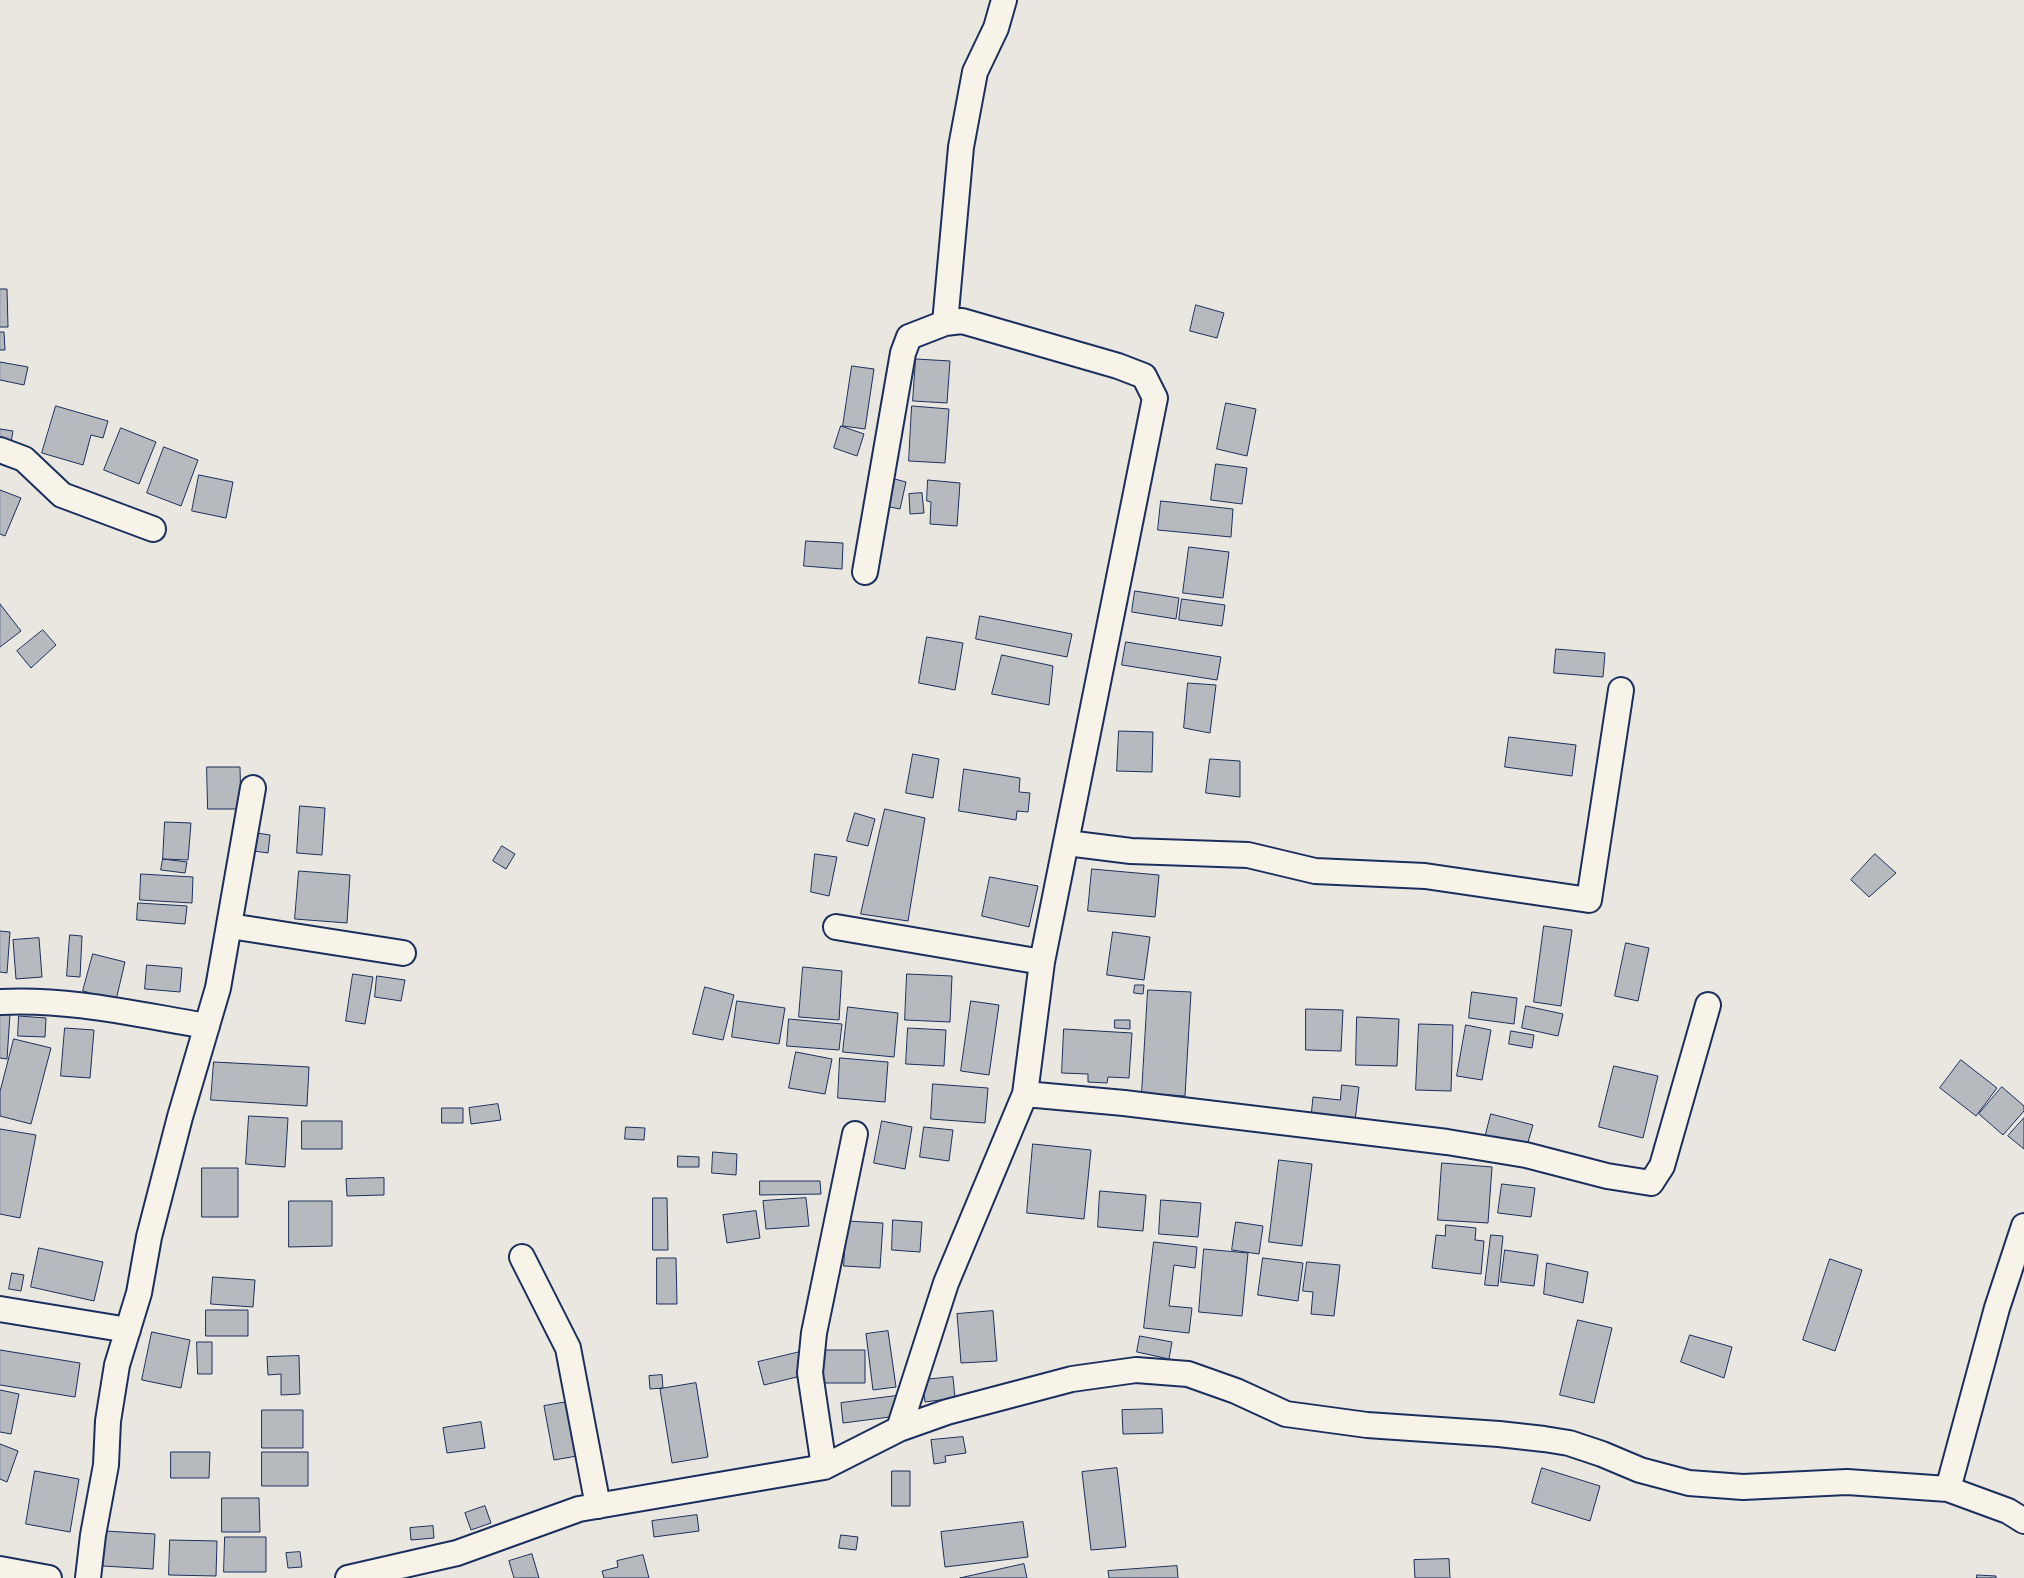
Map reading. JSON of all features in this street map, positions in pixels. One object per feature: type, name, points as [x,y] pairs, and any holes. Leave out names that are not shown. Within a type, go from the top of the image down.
[{"type":"street","points":[[945,323],[961,147],[966,119],[975,72],[996,28],[1004,0]]},
{"type":"street","points":[[865,572],[904,353],[909,337],[945,323],[962,321],[1118,366],[1144,376],[1155,398],[1042,962],[1026,1094],[946,1283],[899,1429]]},
{"type":"street","points":[[0,450],[24,459],[62,495],[153,529]]},
{"type":"street","points":[[1067,844],[1131,851],[1248,855],[1315,870],[1425,876],[1589,900],[1620,690]]},
{"type":"street","points":[[88,1578],[93,1535],[106,1465],[108,1421],[117,1365],[139,1293],[149,1237],[180,1117],[218,988],[253,788]]},
{"type":"street","points":[[230,926],[404,953]]},
{"type":"street","points":[[836,927],[1042,962]]},
{"type":"street","points":[[0,1002],[30,1000],[207,1026]]},
{"type":"street","points":[[1026,1094],[1143,1105],[1447,1142],[1526,1156],[1607,1176],[1651,1183],[1662,1166],[1708,1006]]},
{"type":"street","points":[[824,1467],[810,1373],[814,1333],[855,1134]]},
{"type":"street","points":[[1948,1489],[1997,1308],[2024,1226]]},
{"type":"street","points":[[522,1257],[568,1348],[598,1506]]},
{"type":"street","points":[[0,1309],[128,1330]]},
{"type":"street","points":[[348,1578],[457,1553],[579,1509],[824,1467],[899,1429],[947,1412],[1000,1396],[1072,1379],[1136,1370],[1188,1374],[1236,1391],[1286,1414],[1367,1425],[1449,1429],[1560,1442],[1602,1454],[1640,1470],[1689,1483],[1743,1487],[1847,1482],[1948,1489],[2008,1511],[2024,1521]]},
{"type":"street","points":[[0,1569],[49,1578]]},
{"type":"building","points":[[0,289],[7,289],[8,327],[0,327]]},
{"type":"building","points":[[1196,305],[1224,313],[1217,338],[1190,331]]},
{"type":"building","points":[[0,332],[4,332],[5,350],[0,350]]},
{"type":"building","points":[[916,359],[950,361],[947,403],[913,401]]},
{"type":"building","points":[[0,362],[28,367],[24,385],[0,380]]},
{"type":"building","points":[[852,366],[874,369],[865,429],[843,426]]},
{"type":"building","points":[[1226,403],[1256,409],[1247,456],[1217,449]]},
{"type":"building","points":[[56,406],[108,421],[103,438],[91,435],[83,465],[42,453]]},
{"type":"building","points":[[912,406],[949,409],[945,463],[909,461]]},
{"type":"building","points":[[841,426],[864,434],[857,456],[834,448]]},
{"type":"building","points":[[121,428],[156,442],[139,484],[104,470]]},
{"type":"building","points":[[0,429],[13,431],[10,449],[0,448]]},
{"type":"building","points":[[164,447],[198,460],[181,506],[147,493]]},
{"type":"building","points":[[1216,464],[1247,468],[1242,504],[1211,500]]},
{"type":"building","points":[[199,475],[233,482],[226,518],[192,511]]},
{"type":"building","points":[[891,478],[906,482],[900,509],[885,506]]},
{"type":"building","points":[[928,480],[960,483],[957,526],[930,524],[931,502],[927,501]]},
{"type":"building","points":[[0,490],[21,498],[5,536],[0,534]]},
{"type":"building","points":[[922,493],[924,513],[910,514],[909,494]]},
{"type":"building","points":[[1161,501],[1233,509],[1231,537],[1158,530]]},
{"type":"building","points":[[806,541],[843,543],[842,569],[804,566]]},
{"type":"building","points":[[1189,547],[1229,552],[1223,598],[1183,593]]},
{"type":"building","points":[[1135,591],[1179,598],[1176,619],[1132,612]]},
{"type":"building","points":[[1182,599],[1225,605],[1222,626],[1179,620]]},
{"type":"building","points":[[0,604],[21,631],[0,647]]},
{"type":"building","points":[[980,616],[1072,634],[1067,657],[976,639]]},
{"type":"building","points":[[43,630],[56,645],[31,668],[17,651]]},
{"type":"building","points":[[927,637],[963,643],[955,690],[919,683]]},
{"type":"building","points":[[1126,642],[1221,657],[1217,680],[1122,665]]},
{"type":"building","points":[[1556,649],[1605,653],[1603,677],[1554,673]]},
{"type":"building","points":[[1002,655],[1053,666],[1049,705],[992,694]]},
{"type":"building","points":[[1188,683],[1216,685],[1210,733],[1184,728]]},
{"type":"building","points":[[1119,731],[1153,732],[1152,772],[1117,771]]},
{"type":"building","points":[[1509,737],[1576,745],[1572,776],[1505,767]]},
{"type":"building","points":[[913,754],[939,759],[933,798],[906,793]]},
{"type":"building","points":[[1210,759],[1240,761],[1240,797],[1206,793]]},
{"type":"building","points":[[207,767],[240,767],[241,809],[208,809]]},
{"type":"building","points":[[964,769],[1020,778],[1019,792],[1030,793],[1028,812],[1017,811],[1016,820],[959,811]]},
{"type":"building","points":[[300,806],[325,808],[322,855],[297,853]]},
{"type":"building","points":[[885,809],[925,818],[908,921],[861,914]]},
{"type":"building","points":[[855,813],[875,819],[868,846],[847,841]]},
{"type":"building","points":[[165,822],[191,823],[188,860],[163,859]]},
{"type":"building","points":[[257,833],[270,835],[268,853],[254,851]]},
{"type":"building","points":[[502,846],[515,854],[506,869],[493,861]]},
{"type":"building","points":[[815,854],[837,857],[829,896],[811,892]]},
{"type":"building","points":[[1875,854],[1896,873],[1869,897],[1851,880]]},
{"type":"building","points":[[163,859],[187,862],[185,873],[161,870]]},
{"type":"building","points":[[1092,869],[1159,875],[1155,917],[1088,911]]},
{"type":"building","points":[[299,871],[350,875],[347,923],[295,919]]},
{"type":"building","points":[[141,874],[193,877],[192,903],[140,900]]},
{"type":"building","points":[[990,877],[1038,886],[1029,927],[982,916]]},
{"type":"building","points":[[138,903],[187,906],[185,924],[137,920]]},
{"type":"building","points":[[1544,926],[1572,930],[1561,1006],[1534,1002]]},
{"type":"building","points":[[0,931],[10,932],[7,973],[0,972]]},
{"type":"building","points":[[1113,932],[1150,937],[1144,980],[1107,975]]},
{"type":"building","points":[[70,935],[82,936],[80,977],[67,976]]},
{"type":"building","points":[[39,938],[42,977],[16,979],[13,940]]},
{"type":"building","points":[[1626,943],[1649,948],[1638,1001],[1615,996]]},
{"type":"building","points":[[93,954],[125,962],[116,1000],[83,991]]},
{"type":"building","points":[[147,965],[182,968],[180,992],[145,989]]},
{"type":"building","points":[[803,967],[842,971],[839,1020],[799,1017]]},
{"type":"building","points":[[353,974],[373,977],[365,1024],[346,1021]]},
{"type":"building","points":[[907,974],[952,976],[950,1022],[905,1020]]},
{"type":"building","points":[[377,976],[405,980],[401,1001],[375,997]]},
{"type":"building","points":[[1135,985],[1144,985],[1143,994],[1134,993]]},
{"type":"building","points":[[705,987],[734,995],[723,1040],[693,1034]]},
{"type":"building","points":[[1148,990],[1191,992],[1185,1096],[1142,1093]]},
{"type":"building","points":[[1472,992],[1517,998],[1514,1024],[1469,1018]]},
{"type":"building","points":[[737,1001],[785,1008],[779,1044],[732,1037]]},
{"type":"building","points":[[971,1001],[999,1005],[989,1075],[961,1071]]},
{"type":"building","points":[[1526,1006],[1563,1014],[1558,1036],[1522,1028]]},
{"type":"building","points":[[848,1007],[898,1013],[894,1057],[843,1052]]},
{"type":"building","points":[[1306,1009],[1343,1010],[1341,1051],[1306,1050]]},
{"type":"building","points":[[0,1013],[10,1014],[7,1059],[0,1058]]},
{"type":"building","points":[[19,1016],[46,1018],[45,1037],[18,1036]]},
{"type":"building","points":[[1357,1017],[1399,1019],[1397,1066],[1356,1065]]},
{"type":"building","points":[[789,1019],[842,1024],[839,1050],[787,1046]]},
{"type":"building","points":[[1115,1020],[1130,1020],[1130,1029],[1115,1028]]},
{"type":"building","points":[[1419,1024],[1453,1025],[1451,1091],[1416,1090]]},
{"type":"building","points":[[1466,1025],[1491,1030],[1482,1080],[1457,1076]]},
{"type":"building","points":[[65,1028],[94,1030],[90,1078],[61,1076]]},
{"type":"building","points":[[908,1028],[946,1030],[944,1066],[906,1064]]},
{"type":"building","points":[[1064,1029],[1132,1033],[1129,1078],[1108,1077],[1107,1083],[1088,1082],[1088,1074],[1062,1073]]},
{"type":"building","points":[[1511,1031],[1534,1035],[1532,1048],[1509,1044]]},
{"type":"building","points":[[14,1039],[51,1048],[31,1124],[0,1116],[0,1092]]},
{"type":"building","points":[[796,1052],[832,1059],[825,1094],[789,1088]]},
{"type":"building","points":[[840,1058],[888,1062],[885,1102],[838,1098]]},
{"type":"building","points":[[1961,1060],[1997,1088],[1976,1116],[1940,1088]]},
{"type":"building","points":[[214,1062],[309,1067],[307,1106],[211,1100]]},
{"type":"building","points":[[1614,1066],[1658,1076],[1643,1138],[1599,1127]]},
{"type":"building","points":[[933,1084],[988,1088],[985,1123],[931,1119]]},
{"type":"building","points":[[1342,1085],[1359,1087],[1355,1121],[1311,1117],[1313,1097],[1340,1100]]},
{"type":"building","points":[[2002,1087],[2024,1106],[2024,1111],[2003,1135],[1979,1114]]},
{"type":"building","points":[[498,1104],[501,1120],[471,1124],[469,1108]]},
{"type":"building","points":[[442,1108],[463,1108],[463,1123],[442,1123]]},
{"type":"building","points":[[1491,1114],[1533,1125],[1526,1149],[1485,1138]]},
{"type":"building","points":[[249,1116],[288,1118],[285,1167],[246,1164]]},
{"type":"building","points":[[2024,1118],[2024,1149],[2008,1136]]},
{"type":"building","points":[[302,1121],[342,1121],[342,1149],[302,1149]]},
{"type":"building","points":[[882,1121],[912,1127],[905,1169],[874,1163]]},
{"type":"building","points":[[626,1127],[645,1128],[644,1140],[625,1139]]},
{"type":"building","points":[[924,1127],[953,1130],[949,1161],[920,1157]]},
{"type":"building","points":[[0,1129],[36,1135],[20,1218],[0,1214]]},
{"type":"building","points":[[1033,1144],[1091,1150],[1084,1219],[1027,1213]]},
{"type":"building","points":[[713,1152],[737,1154],[736,1175],[712,1173]]},
{"type":"building","points":[[678,1156],[699,1157],[699,1167],[678,1167]]},
{"type":"building","points":[[1279,1160],[1312,1164],[1302,1246],[1269,1242]]},
{"type":"building","points":[[1442,1163],[1492,1167],[1488,1223],[1438,1220]]},
{"type":"building","points":[[202,1168],[238,1168],[238,1217],[202,1217]]},
{"type":"building","points":[[384,1178],[384,1195],[347,1196],[346,1179]]},
{"type":"building","points":[[760,1181],[820,1181],[821,1194],[760,1195]]},
{"type":"building","points":[[1502,1184],[1535,1188],[1531,1217],[1498,1213]]},
{"type":"building","points":[[1100,1191],[1146,1195],[1143,1231],[1098,1227]]},
{"type":"building","points":[[653,1198],[667,1198],[668,1250],[653,1250]]},
{"type":"building","points":[[806,1198],[809,1226],[766,1229],[763,1201]]},
{"type":"building","points":[[1161,1200],[1201,1203],[1198,1237],[1159,1234]]},
{"type":"building","points":[[289,1201],[332,1201],[332,1246],[289,1247]]},
{"type":"building","points":[[756,1211],[760,1238],[727,1243],[723,1215]]},
{"type":"building","points":[[893,1220],[922,1222],[920,1252],[892,1250]]},
{"type":"building","points":[[847,1221],[883,1223],[880,1268],[844,1266]]},
{"type":"building","points":[[1236,1222],[1263,1226],[1259,1254],[1232,1250]]},
{"type":"building","points":[[1446,1225],[1476,1228],[1475,1240],[1484,1241],[1481,1274],[1432,1268],[1436,1235],[1445,1236]]},
{"type":"building","points":[[1491,1235],[1503,1236],[1498,1286],[1485,1285]]},
{"type":"building","points":[[1154,1242],[1197,1247],[1195,1268],[1174,1265],[1169,1306],[1192,1308],[1189,1333],[1144,1328]]},
{"type":"building","points":[[39,1248],[103,1262],[94,1301],[31,1287]]},
{"type":"building","points":[[1204,1249],[1248,1253],[1242,1316],[1199,1312]]},
{"type":"building","points":[[1505,1250],[1538,1255],[1534,1286],[1501,1282]]},
{"type":"building","points":[[657,1258],[676,1258],[677,1304],[657,1304]]},
{"type":"building","points":[[1263,1258],[1303,1263],[1298,1301],[1258,1295]]},
{"type":"building","points":[[1830,1259],[1862,1270],[1835,1351],[1803,1340]]},
{"type":"building","points":[[1307,1262],[1340,1265],[1334,1316],[1311,1314],[1313,1292],[1303,1291]]},
{"type":"building","points":[[1547,1263],[1588,1272],[1583,1303],[1544,1294]]},
{"type":"building","points":[[12,1273],[24,1275],[21,1291],[9,1289]]},
{"type":"building","points":[[213,1277],[255,1280],[253,1307],[211,1304]]},
{"type":"building","points":[[206,1310],[248,1310],[248,1336],[206,1336]]},
{"type":"building","points":[[993,1311],[997,1361],[961,1363],[957,1314]]},
{"type":"building","points":[[1578,1320],[1612,1328],[1594,1403],[1560,1395]]},
{"type":"building","points":[[888,1331],[896,1387],[873,1390],[866,1334]]},
{"type":"building","points":[[152,1332],[190,1340],[181,1388],[142,1380]]},
{"type":"building","points":[[1690,1335],[1732,1347],[1724,1378],[1681,1362]]},
{"type":"building","points":[[1140,1336],[1172,1342],[1169,1359],[1137,1352]]},
{"type":"building","points":[[197,1342],[212,1342],[212,1374],[198,1374]]},
{"type":"building","points":[[0,1350],[80,1363],[75,1397],[0,1385]]},
{"type":"building","points":[[822,1350],[865,1350],[865,1383],[823,1383]]},
{"type":"building","points":[[800,1352],[805,1375],[764,1385],[758,1362]]},
{"type":"building","points":[[299,1356],[300,1394],[281,1395],[281,1374],[268,1375],[267,1357]]},
{"type":"building","points":[[662,1375],[663,1388],[650,1389],[649,1376]]},
{"type":"building","points":[[953,1377],[955,1398],[925,1402],[922,1380]]},
{"type":"building","points":[[696,1383],[708,1457],[672,1463],[660,1389]]},
{"type":"building","points":[[0,1390],[19,1394],[11,1434],[0,1432]]},
{"type":"building","points":[[896,1396],[898,1416],[843,1423],[841,1403]]},
{"type":"building","points":[[567,1402],[577,1456],[554,1460],[544,1406]]},
{"type":"building","points":[[1162,1409],[1163,1433],[1123,1434],[1122,1410]]},
{"type":"building","points":[[262,1410],[303,1410],[303,1448],[262,1448]]},
{"type":"building","points":[[481,1422],[485,1448],[447,1453],[443,1428]]},
{"type":"building","points":[[963,1437],[966,1453],[945,1456],[946,1462],[934,1464],[931,1440]]},
{"type":"building","points":[[0,1444],[18,1451],[7,1482],[0,1479]]},
{"type":"building","points":[[171,1452],[210,1452],[209,1478],[171,1478]]},
{"type":"building","points":[[262,1452],[308,1452],[308,1486],[262,1486]]},
{"type":"building","points":[[1117,1468],[1126,1547],[1091,1550],[1082,1472]]},
{"type":"building","points":[[1542,1468],[1600,1486],[1590,1521],[1532,1503]]},
{"type":"building","points":[[35,1471],[79,1479],[70,1532],[26,1524]]},
{"type":"building","points":[[892,1471],[910,1471],[910,1506],[892,1506]]},
{"type":"building","points":[[222,1498],[259,1498],[260,1532],[222,1532]]},
{"type":"building","points":[[485,1506],[491,1523],[471,1530],[465,1513]]},
{"type":"building","points":[[697,1515],[699,1531],[654,1537],[652,1521]]},
{"type":"building","points":[[1023,1522],[1028,1557],[945,1567],[941,1532]]},
{"type":"building","points":[[433,1526],[434,1538],[411,1540],[410,1528]]},
{"type":"building","points":[[105,1531],[155,1534],[153,1569],[103,1566]]},
{"type":"building","points":[[841,1535],[858,1537],[856,1550],[839,1548]]},
{"type":"building","points":[[225,1537],[266,1537],[266,1572],[224,1572]]},
{"type":"building","points":[[170,1540],[217,1541],[216,1576],[169,1575]]},
{"type":"building","points":[[300,1552],[302,1567],[288,1568],[286,1553]]},
{"type":"building","points":[[532,1554],[539,1578],[514,1578],[509,1561]]},
{"type":"building","points":[[643,1555],[649,1578],[604,1578],[602,1571],[618,1567],[617,1561]]},
{"type":"building","points":[[1449,1559],[1450,1578],[1415,1578],[1414,1560]]},
{"type":"building","points":[[1024,1564],[1027,1578],[960,1578]]},
{"type":"building","points":[[1177,1566],[1178,1578],[1109,1578],[1108,1571]]},
{"type":"building","points":[[1977,1575],[1996,1576],[1996,1578],[1977,1578]]}]
